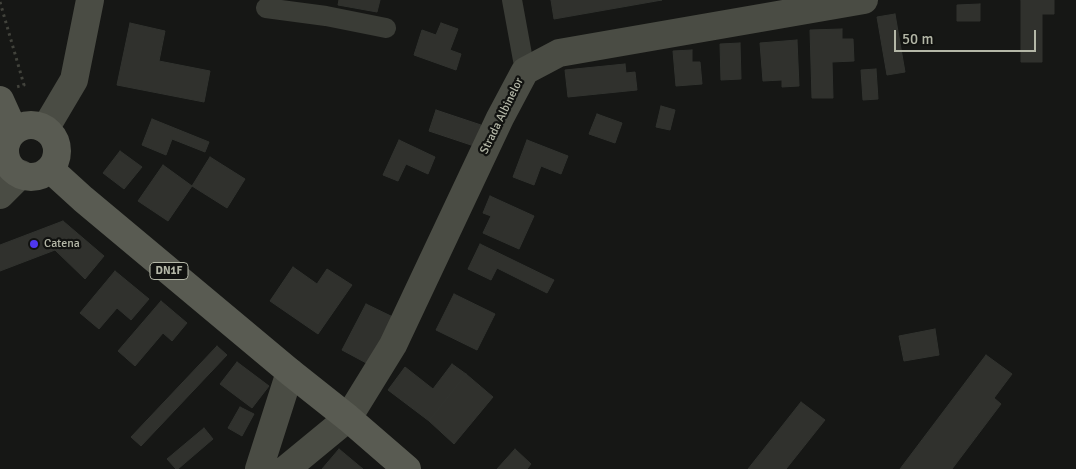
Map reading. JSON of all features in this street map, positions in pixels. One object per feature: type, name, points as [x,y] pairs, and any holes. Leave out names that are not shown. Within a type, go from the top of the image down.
[{"type":"main road","points":[[7,94],[14,131]]},
{"type":"main road","points":[[29,125],[45,129],[51,134],[57,148],[57,155],[50,168],[36,176],[21,174],[9,164],[6,158],[6,143],[14,131],[29,125]]},
{"type":"main road","name":"DN1F","points":[[50,168],[84,199],[407,469]]},
{"type":"street","points":[[45,129],[74,80],[90,0]]},
{"type":"street","points":[[512,0],[525,71]]},
{"type":"street","name":"Strada Albinelor","points":[[286,469],[348,418],[393,345],[500,118],[525,71],[559,53],[797,6],[864,0]]},
{"type":"street","points":[[266,8],[327,8],[386,28]]},
{"type":"street","points":[[0,195],[21,174]]},
{"type":"street","points":[[259,469],[290,372]]},
{"type":"path","points":[[0,2],[24,85],[7,94]]},
{"type":"building","points":[[339,0],[380,0],[377,12],[338,5]]},
{"type":"building","points":[[551,0],[662,0],[554,19]]},
{"type":"building","points":[[1021,0],[1054,0],[1054,14],[1042,14],[1042,62],[1021,62]]},
{"type":"building","points":[[980,4],[980,21],[957,21],[957,5]]},
{"type":"building","points":[[895,14],[905,72],[887,75],[877,17]]},
{"type":"building","points":[[130,23],[165,31],[159,61],[210,71],[204,102],[117,85]]},
{"type":"building","points":[[441,23],[458,29],[450,50],[461,54],[456,70],[414,55],[422,30],[436,35]]},
{"type":"building","points":[[842,29],[842,39],[853,39],[854,61],[832,62],[833,98],[812,98],[810,30]]},
{"type":"building","points":[[797,40],[799,86],[782,87],[782,80],[763,81],[760,43]]},
{"type":"building","points":[[740,43],[741,79],[721,80],[720,44]]},
{"type":"building","points":[[692,50],[692,62],[700,62],[702,84],[676,86],[673,51]]},
{"type":"building","points":[[625,64],[626,73],[635,72],[637,90],[568,97],[565,70]]},
{"type":"building","points":[[876,69],[878,99],[863,100],[861,70]]},
{"type":"building","points":[[661,106],[675,110],[670,130],[656,127]]},
{"type":"building","points":[[436,110],[481,125],[474,146],[429,131]]},
{"type":"building","points":[[597,114],[622,123],[615,143],[589,134]]},
{"type":"building","points":[[152,119],[209,142],[205,152],[172,139],[166,155],[142,145]]},
{"type":"building","points":[[399,140],[435,157],[428,174],[406,164],[398,181],[383,175]]},
{"type":"building","points":[[527,140],[568,156],[561,174],[541,166],[534,185],[513,177]]},
{"type":"building","points":[[120,151],[142,167],[124,189],[103,173]]},
{"type":"building","points":[[210,157],[245,179],[227,208],[192,186]]},
{"type":"building","points":[[163,165],[192,186],[168,221],[138,201]]},
{"type":"building","points":[[490,196],[534,216],[519,249],[483,233],[491,216],[483,213]]},
{"type":"building","points":[[63,221],[104,256],[85,279],[55,250],[0,271],[0,245]]},
{"type":"building","points":[[480,244],[554,280],[547,293],[497,268],[491,280],[468,269]]},
{"type":"building","points":[[293,267],[317,284],[327,269],[352,285],[318,334],[270,301]]},
{"type":"building","points":[[115,271],[149,299],[131,320],[117,308],[99,329],[80,313]]},
{"type":"building","points":[[454,294],[495,314],[477,350],[436,330]]},
{"type":"building","points":[[161,301],[187,323],[172,341],[163,333],[135,366],[118,351]]},
{"type":"building","points":[[366,304],[395,318],[370,365],[342,350]]},
{"type":"building","points":[[935,329],[939,355],[904,361],[899,336]]},
{"type":"building","points":[[217,346],[227,355],[141,446],[131,437]]},
{"type":"building","points":[[986,355],[1012,374],[994,398],[1001,404],[952,469],[900,469]]},
{"type":"building","points":[[237,362],[269,386],[252,408],[220,384]]},
{"type":"building","points":[[452,364],[466,374],[429,421],[388,390],[405,367],[433,389]]},
{"type":"building","points":[[466,374],[493,397],[454,444],[429,421]]},
{"type":"building","points":[[801,402],[825,420],[786,469],[748,469]]},
{"type":"building","points":[[240,407],[254,414],[242,436],[228,428]]},
{"type":"building","points":[[204,428],[213,439],[176,469],[167,459]]},
{"type":"building","points":[[339,449],[363,469],[322,469]]},
{"type":"building","points":[[515,449],[531,464],[527,469],[497,469]]},
{"type":"place","name":"Catena","points":[[34,244]]}]
